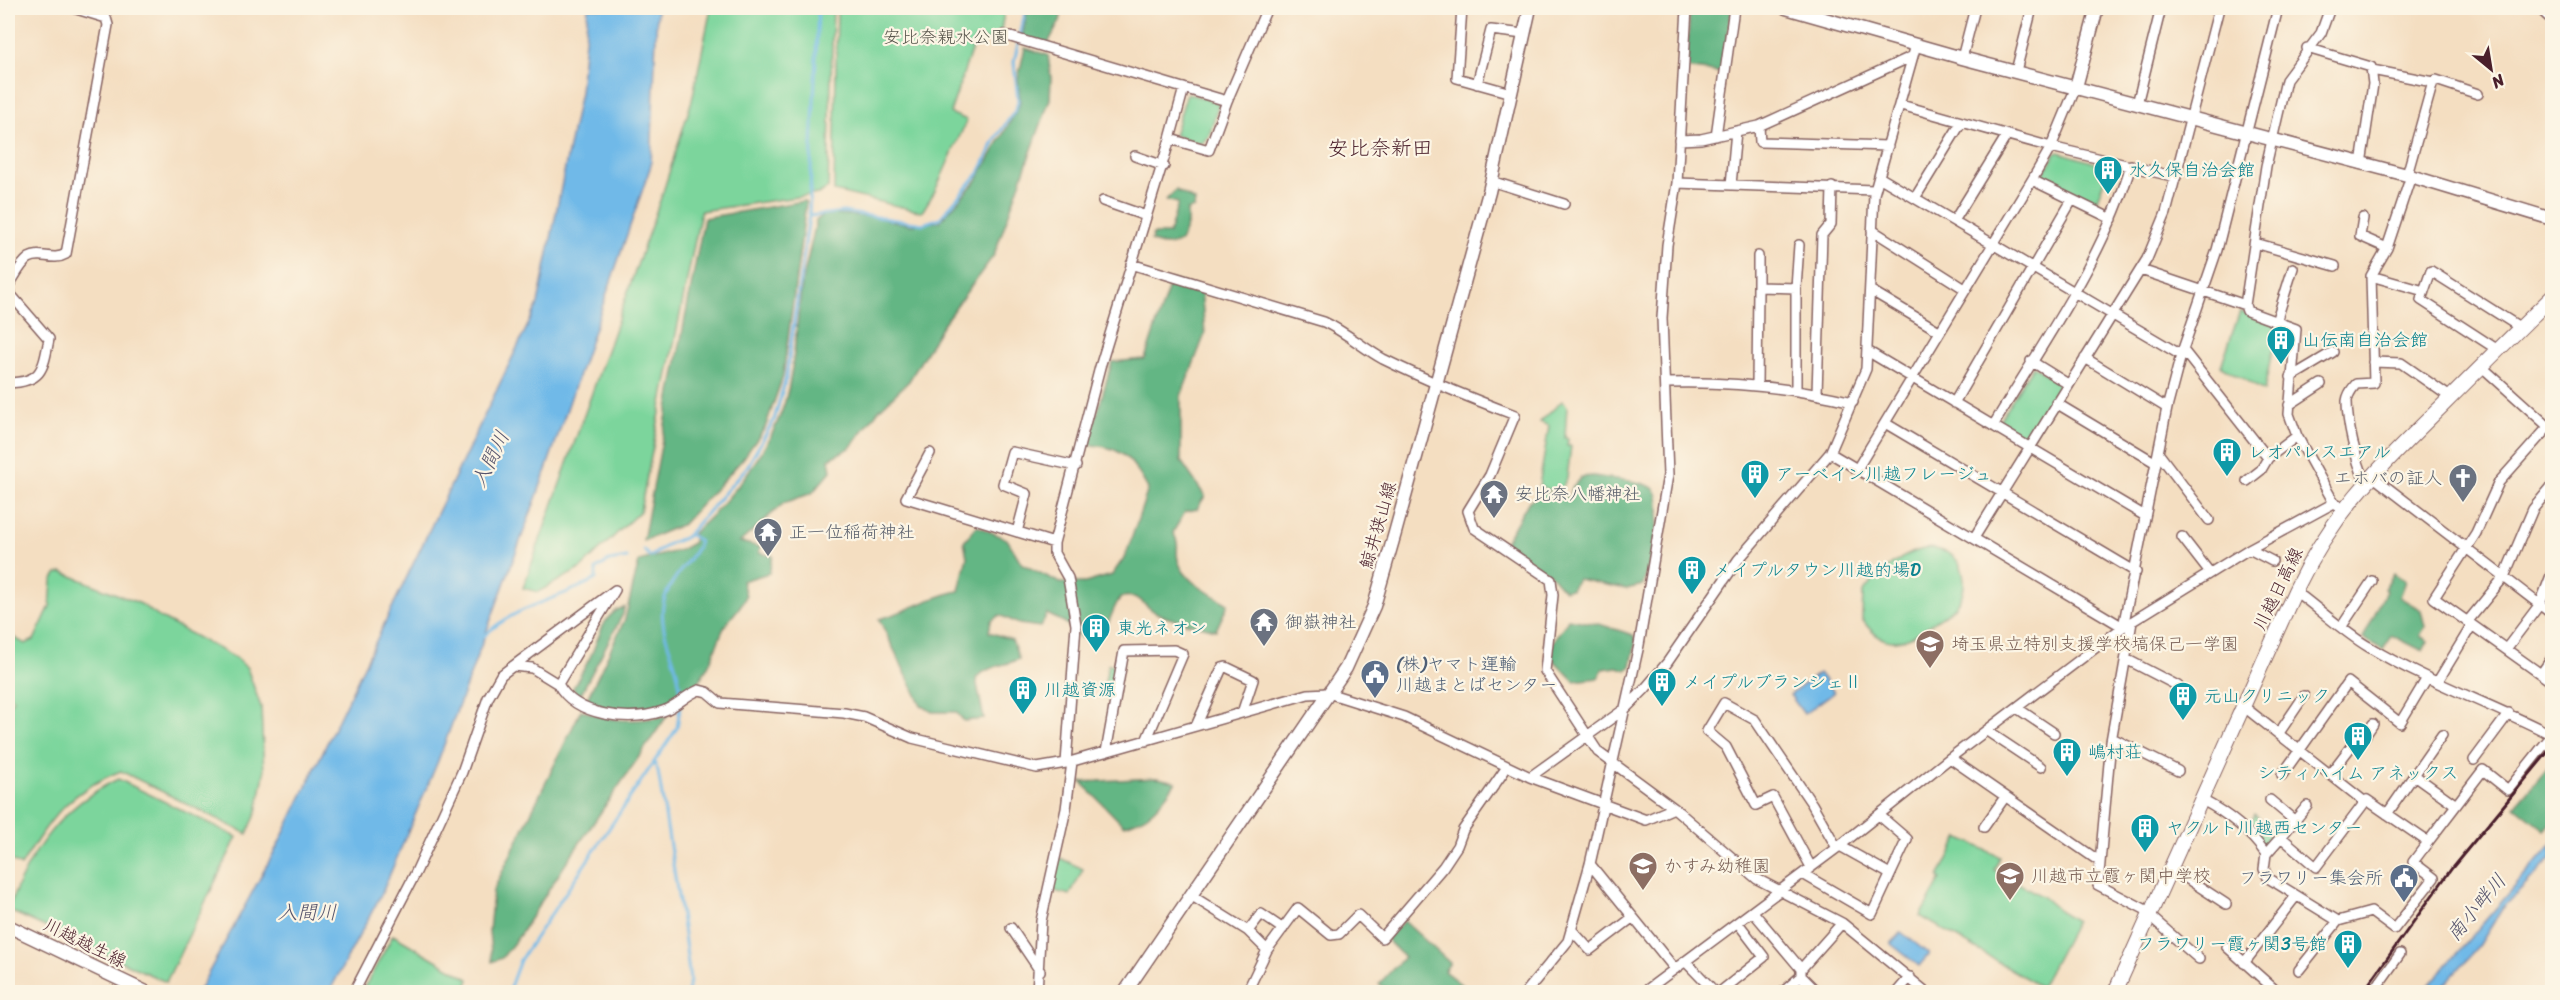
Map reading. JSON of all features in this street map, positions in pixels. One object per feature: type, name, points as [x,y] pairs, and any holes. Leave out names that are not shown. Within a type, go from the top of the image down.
[{"type":"main road","name":"鯨井狭山線","points":[[1125,993],[1346,668],[1374,606],[1491,181],[1530,8]]},
{"type":"main road","points":[[1786,8],[1914,51],[1962,58],[2016,71],[2409,176],[2553,219]]},
{"type":"main road","points":[[2076,87],[2097,8]]},
{"type":"main road","name":"川越日高線","points":[[2120,990],[2171,868],[2295,591],[2339,506],[2553,297]]},
{"type":"main road","name":"川越越生線","points":[[8,926],[146,993]]},
{"type":"street","points":[[8,383],[27,383],[43,370],[50,339],[11,295],[9,285],[27,259],[37,256],[58,259],[66,254],[108,25],[106,18],[73,8]]},
{"type":"street","points":[[1170,139],[1209,150],[1227,101],[1268,8]]},
{"type":"street","points":[[1462,8],[1457,78],[1511,93]]},
{"type":"street","points":[[1526,993],[1568,941],[1590,864],[1602,802],[1626,708],[1667,486],[1663,308],[1667,245],[1677,183],[1687,8]]},
{"type":"street","points":[[1716,136],[1734,8]]},
{"type":"street","points":[[1962,58],[1975,8]]},
{"type":"street","points":[[2016,71],[2032,8]]},
{"type":"street","points":[[2136,104],[2162,8]]},
{"type":"street","points":[[1974,538],[2028,447],[2141,270],[2166,213],[2219,8]]},
{"type":"street","points":[[2199,958],[2151,914],[2098,885],[2099,861],[2112,738],[2126,659],[2128,625],[2145,516],[2167,408],[2182,352],[2217,250],[2278,8]]},
{"type":"street","points":[[1644,993],[1839,847],[1950,758],[2128,625],[2248,549],[2339,506],[2297,436],[2289,414],[2296,329],[2247,311],[2245,305],[2260,199],[2286,80],[2307,48],[2321,33],[2330,8]]},
{"type":"street","points":[[2540,8],[2553,20]]},
{"type":"street","points":[[1477,84],[1491,30],[1524,34]]},
{"type":"street","points":[[1008,37],[1227,101]]},
{"type":"street","points":[[2307,48],[2371,67],[2372,70],[2433,82],[2436,80],[2478,94]]},
{"type":"street","points":[[1679,140],[1716,136],[1759,126],[1914,51]]},
{"type":"street","points":[[1530,777],[1626,708],[1667,663],[1738,560],[1830,453],[1866,369],[1869,352],[1874,190],[1901,105],[1914,51]]},
{"type":"street","points":[[2361,164],[2373,84],[2372,70]]},
{"type":"street","points":[[2433,82],[2409,176],[2387,248],[2372,276],[2374,383],[2356,384],[2350,390],[2348,400],[2352,430],[2368,478],[2553,614]]},
{"type":"street","points":[[1857,469],[2051,147],[2076,87]]},
{"type":"street","points":[[1037,993],[1041,921],[1066,809],[1076,625],[1068,578],[1054,553],[1054,543],[1076,466],[1100,367],[1146,216],[1164,166],[1184,88]]},
{"type":"street","points":[[1901,105],[2051,147],[2176,177]]},
{"type":"street","points":[[1915,198],[1961,123]]},
{"type":"street","points":[[1759,126],[1760,142],[1888,146]]},
{"type":"street","points":[[1731,185],[1736,131]]},
{"type":"street","points":[[1954,221],[2007,135]]},
{"type":"street","points":[[1135,156],[1164,166]]},
{"type":"street","points":[[1993,426],[2074,292],[2112,219],[2131,165]]},
{"type":"street","points":[[1879,177],[2112,315],[2182,352],[2268,458]]},
{"type":"street","points":[[2032,180],[2112,219]]},
{"type":"street","points":[[1491,181],[1564,204]]},
{"type":"street","points":[[1677,183],[1874,190]]},
{"type":"street","points":[[1817,393],[1822,235],[1831,224],[1832,187]]},
{"type":"street","points":[[1954,403],[2072,200]]},
{"type":"street","points":[[1103,201],[1146,216]]},
{"type":"street","points":[[2363,218],[2360,236],[2387,248]]},
{"type":"street","points":[[1872,230],[1965,289]]},
{"type":"street","points":[[2255,243],[2335,266]]},
{"type":"street","points":[[1796,390],[1799,245]]},
{"type":"street","points":[[1757,385],[1758,256]]},
{"type":"street","points":[[1131,264],[1324,322],[1339,328],[1381,358],[1436,385],[1515,415],[1490,476],[1468,511],[1469,519],[1474,528],[1551,580],[1553,595],[1545,670],[1586,735],[1611,764],[1674,808],[1757,879],[1842,923],[1910,977],[1926,993]]},
{"type":"street","points":[[2276,322],[2292,268]]},
{"type":"street","points":[[2141,270],[2245,305]]},
{"type":"street","points":[[2498,350],[2421,300],[2431,271],[2521,328]]},
{"type":"street","points":[[2372,276],[2424,291]]},
{"type":"street","points":[[1758,287],[1797,288]]},
{"type":"street","points":[[1870,290],[1939,331]]},
{"type":"street","points":[[1869,352],[2145,516]]},
{"type":"street","points":[[2291,377],[2333,352]]},
{"type":"street","points":[[2085,358],[2167,408]]},
{"type":"street","points":[[2031,361],[2068,384]]},
{"type":"street","points":[[2373,362],[2402,363],[2450,397]]},
{"type":"street","points":[[2481,366],[2551,428],[2499,482],[2466,549],[2434,598],[2553,682]]},
{"type":"street","points":[[1665,383],[1757,385],[1817,393],[1853,402]]},
{"type":"street","points":[[2289,405],[2321,384]]},
{"type":"street","points":[[2056,404],[2157,459],[2209,520]]},
{"type":"street","points":[[1885,423],[2136,572]]},
{"type":"street","points":[[2247,481],[2262,470],[2268,458],[2297,436]]},
{"type":"street","points":[[1017,532],[1027,494],[1003,484],[1012,452],[1076,466]]},
{"type":"street","points":[[930,453],[906,498],[1054,543]]},
{"type":"street","points":[[1830,453],[2128,625]]},
{"type":"street","points":[[2438,681],[2470,623],[2504,577],[2533,509],[2553,486]]},
{"type":"street","points":[[2182,537],[2210,573]]},
{"type":"street","points":[[2248,549],[2272,561]]},
{"type":"street","points":[[2506,649],[2540,604],[2553,573]]},
{"type":"street","points":[[2342,626],[2372,581]]},
{"type":"street","points":[[354,993],[416,872],[462,772],[489,698],[501,675],[615,590],[558,684]]},
{"type":"street","points":[[2295,591],[2367,646],[2427,678],[2509,713],[2553,735],[2508,790],[2483,770],[2413,862],[2434,878],[2394,929],[2371,912],[2338,921],[2299,970]]},
{"type":"street","points":[[1106,752],[1124,651],[1174,650],[1183,654],[1146,741]]},
{"type":"street","points":[[2541,674],[2553,658]]},
{"type":"street","points":[[2126,659],[2178,686]]},
{"type":"street","points":[[513,666],[532,668],[558,684],[572,701],[618,716],[664,711],[699,690],[707,692],[720,703],[844,713],[864,717],[912,738],[1037,768],[1069,763],[1308,694],[1329,693],[1404,717],[1530,777],[1646,820],[1674,808]]},
{"type":"street","points":[[1196,726],[1222,668],[1226,667],[1253,680],[1242,713]]},
{"type":"street","points":[[2282,775],[2348,682],[2400,723],[2427,678]]},
{"type":"street","points":[[2279,733],[2304,696]]},
{"type":"street","points":[[1811,867],[1773,797],[1756,805],[1726,747],[1707,731],[1724,703],[1755,720],[1839,847],[1890,874]]},
{"type":"street","points":[[2243,706],[2365,802],[2367,800],[2428,842]]},
{"type":"street","points":[[2018,708],[2054,734]]},
{"type":"street","points":[[2475,760],[2509,713]]},
{"type":"street","points":[[2330,774],[2356,740],[2362,739],[2373,724]]},
{"type":"street","points":[[1987,731],[2041,767]]},
{"type":"street","points":[[2387,814],[2442,735]]},
{"type":"street","points":[[2112,738],[2178,771]]},
{"type":"street","points":[[1950,758],[2099,861]]},
{"type":"street","points":[[1247,993],[1267,951],[1298,909],[1331,935],[1339,934],[1358,915],[1382,938],[1443,867],[1457,846],[1463,830],[1507,767]]},
{"type":"street","points":[[2414,775],[2456,805]]},
{"type":"street","points":[[1984,827],[2005,797]]},
{"type":"street","points":[[2202,800],[2234,820],[2266,854]]},
{"type":"street","points":[[2270,800],[2295,821]]},
{"type":"street","points":[[2282,837],[2316,867],[2365,802]]},
{"type":"street","points":[[2307,806],[2266,854],[2264,869],[2268,878],[2338,921]]},
{"type":"street","points":[[1803,874],[1872,914],[1907,839],[1879,814]]},
{"type":"street","points":[[1590,864],[1675,969]]},
{"type":"street","points":[[2171,868],[2226,904]]},
{"type":"street","points":[[1192,896],[1248,931],[1267,951]]},
{"type":"street","points":[[2244,963],[2296,896]]},
{"type":"street","points":[[1753,912],[1817,993]]},
{"type":"street","points":[[1248,931],[1261,914],[1283,929]]},
{"type":"street","points":[[1571,929],[1590,950],[1632,918]]},
{"type":"street","points":[[1720,993],[1764,957],[1737,923]]},
{"type":"street","points":[[1783,993],[1842,923]]},
{"type":"street","points":[[1011,928],[1040,971]]},
{"type":"street","points":[[2227,947],[2273,988],[2269,993]]},
{"type":"street","points":[[2373,993],[2400,954]]},
{"type":"street","points":[[1686,962],[1714,993]]},
{"type":"street","points":[[1897,993],[1910,977]]},
{"type":"green space","points":[[711,8],[833,8],[828,188],[818,194],[701,211],[640,511],[580,569],[538,592],[523,588],[663,192],[692,100]]},
{"type":"green space","name":"安比奈親水公園","points":[[837,8],[1005,8],[999,41],[975,39],[950,113],[967,120],[935,191],[922,212],[834,191]]},
{"type":"green space","points":[[1028,8],[1063,8],[1060,21],[1047,45],[1022,38]]},
{"type":"green space","points":[[1690,8],[1732,8],[1722,73],[1686,68]]},
{"type":"green space","points":[[1025,48],[1048,55],[1051,78],[1050,99],[994,255],[943,324],[909,381],[878,411],[850,448],[829,459],[831,471],[812,493],[784,503],[740,542],[760,547],[759,553],[773,556],[769,573],[742,581],[746,596],[726,625],[707,668],[696,684],[683,696],[653,709],[620,710],[585,703],[625,619],[639,561],[680,550],[693,543],[693,533],[737,488],[773,431],[790,381],[802,284],[816,221],[823,215],[838,214],[874,217],[912,225],[940,221],[977,180],[1018,108],[1020,102],[1018,78]]},
{"type":"green space","points":[[1187,93],[1219,103],[1209,136],[1201,144],[1174,135]]},
{"type":"green space","points":[[2059,152],[2109,167],[2094,208],[2042,181],[2041,177],[2055,154]]},
{"type":"green space","points":[[1176,190],[1195,201],[1194,208],[1187,210],[1187,225],[1180,242],[1165,245],[1155,243],[1151,241],[1153,234],[1169,234],[1178,203],[1166,200]]},
{"type":"green space","points":[[804,201],[806,203],[783,376],[765,428],[742,460],[683,524],[643,541],[704,218]]},
{"type":"green space","points":[[1171,280],[1201,289],[1205,334],[1181,396],[1181,461],[1205,496],[1197,509],[1185,512],[1173,532],[1177,541],[1178,560],[1186,575],[1228,604],[1216,630],[1164,616],[1138,599],[1128,596],[1121,597],[1099,637],[1081,638],[1064,622],[1047,614],[1040,627],[1019,624],[1000,615],[991,621],[989,632],[1012,640],[1019,659],[985,671],[976,679],[984,719],[964,721],[956,712],[932,712],[921,705],[879,619],[939,596],[959,591],[967,557],[964,541],[977,526],[1007,539],[1022,564],[1060,583],[1085,583],[1112,575],[1126,555],[1148,489],[1137,470],[1125,456],[1109,448],[1088,445],[1112,362],[1145,359]]},
{"type":"green space","points":[[2240,311],[2294,331],[2292,345],[2280,342],[2278,352],[2272,351],[2264,391],[2221,366]]},
{"type":"green space","points":[[2033,366],[2063,385],[2028,443],[1997,424]]},
{"type":"green space","points":[[1562,401],[1567,406],[1565,438],[1568,439],[1567,446],[1571,446],[1567,478],[1559,493],[1539,486],[1549,426],[1540,422]]},
{"type":"green space","points":[[1594,476],[1649,486],[1658,496],[1656,535],[1643,585],[1626,589],[1578,579],[1571,589],[1564,590],[1550,574],[1504,544],[1529,501],[1545,492],[1570,498],[1572,488],[1581,477]]},
{"type":"green space","points":[[1931,548],[1951,554],[1958,561],[1964,581],[1959,600],[1948,612],[1916,634],[1898,641],[1889,641],[1880,637],[1862,619],[1863,592],[1877,577],[1902,558]]},
{"type":"green space","points":[[62,572],[141,604],[159,617],[236,658],[247,668],[261,707],[264,774],[257,812],[247,834],[121,771],[102,779],[73,798],[41,834],[21,866],[8,858],[8,707],[13,699],[8,694],[8,634],[25,644],[34,640],[50,606],[52,581],[56,574]]},
{"type":"green space","points":[[2394,573],[2405,581],[2399,597],[2421,610],[2425,627],[2420,636],[2428,641],[2423,651],[2391,635],[2383,650],[2363,638],[2386,591],[2384,589]]},
{"type":"green space","points":[[624,607],[623,614],[578,699],[573,688],[590,657],[603,626],[611,615]]},
{"type":"green space","points":[[1568,619],[1599,624],[1633,635],[1636,640],[1631,666],[1627,670],[1617,667],[1603,669],[1598,678],[1574,681],[1548,654],[1551,645]]},
{"type":"green space","points":[[1108,665],[1114,665],[1113,670],[1116,671],[1112,697],[1103,692]]},
{"type":"green space","points":[[581,710],[624,720],[667,716],[519,936],[502,958],[492,962],[489,931],[493,891]]},
{"type":"green space","points":[[2552,762],[2552,822],[2545,830],[2515,806]]},
{"type":"green space","points":[[1157,778],[1176,782],[1160,804],[1148,815],[1123,825],[1081,782]]},
{"type":"green space","points":[[118,779],[237,837],[166,982],[8,910],[26,869],[50,833],[80,803]]},
{"type":"green space","points":[[2254,814],[2280,836],[2266,850],[2248,829]]},
{"type":"green space","points":[[1959,837],[2000,857],[1994,870],[2042,896],[2058,910],[2076,921],[2041,987],[1920,916],[1941,879],[1939,877]]},
{"type":"green space","points":[[1058,857],[1083,869],[1070,895],[1050,890]]},
{"type":"green space","points":[[1404,921],[1450,963],[1444,971],[1471,992],[1391,992],[1379,984],[1404,957],[1386,939]]},
{"type":"green space","points":[[393,935],[469,979],[465,992],[362,992]]},
{"type":"water","name":"入間川","points":[[588,8],[657,8],[651,165],[537,496],[438,761],[382,893],[329,992],[198,992],[279,843],[538,304],[580,92]]},
{"type":"water","points":[[1819,673],[1834,692],[1804,714],[1790,695]]},
{"type":"water","points":[[2552,844],[2552,858],[2502,909],[2479,946],[2438,992],[2423,992]]},
{"type":"water","points":[[1901,932],[1929,954],[1919,966],[1891,944]]},
{"type":"waterway","points":[[686,537],[747,467],[774,420],[786,378],[809,216],[818,8]]},
{"type":"waterway","points":[[809,216],[843,212],[923,224],[940,218],[979,173],[996,138],[1016,109],[1018,101],[1014,62],[1026,8]]},
{"type":"waterway","points":[[689,534],[699,541],[697,548]]},
{"type":"waterway","points":[[644,550],[650,557],[670,543],[684,538]]},
{"type":"waterway","points":[[680,697],[680,685],[664,628],[663,605],[672,582],[696,549]]},
{"type":"waterway","points":[[484,636],[523,610],[596,579],[596,569],[609,561],[627,558]]},
{"type":"waterway","points":[[511,992],[510,987],[520,960],[677,728],[680,707]]},
{"type":"waterway","points":[[654,762],[658,771],[683,927],[690,980],[688,992]]},
{"type":"railway","points":[[2363,992],[2452,868],[2552,747]]},
{"type":"place","name":"水久保自治会館","points":[[2108,196]]},
{"type":"place","name":"山伝南自治会館","points":[[2281,366]]},
{"type":"place","name":"レオパレスエアル","points":[[2227,478]]},
{"type":"place","name":"アーベイン川越フレージュ","points":[[1755,500]]},
{"type":"place","name":"エホバの証人","points":[[2463,504]]},
{"type":"place","name":"安比奈八幡神社","points":[[1494,520]]},
{"type":"place","name":"正一位稲荷神社","points":[[768,558]]},
{"type":"place","name":"メイプルタウン川越的場D","points":[[1692,596]]},
{"type":"place","name":"御嶽神社","points":[[1264,648]]},
{"type":"place","name":"東光ネオン","points":[[1096,654]]},
{"type":"place","name":"埼玉県立特別支援学校塙保己一学園","points":[[1930,670]]},
{"type":"place","name":"(株)ヤマト運輸 川越まとばセンター","points":[[1375,700]]},
{"type":"place","name":"メイプルブランシェⅡ","points":[[1662,708]]},
{"type":"place","name":"川越資源","points":[[1023,716]]},
{"type":"place","name":"元山クリニック","points":[[2183,722]]},
{"type":"place","name":"シティハイム アネックス","points":[[2358,762]]},
{"type":"place","name":"嶋村荘","points":[[2067,778]]},
{"type":"place","name":"ヤクルト川越西センター","points":[[2145,854]]},
{"type":"place","name":"かすみ幼稚園","points":[[1643,892]]},
{"type":"place","name":"川越市立霞ヶ関中学校","points":[[2010,902]]},
{"type":"place","name":"フラワリー集会所","points":[[2404,904]]},
{"type":"place","name":"フラワリー霞ヶ関3号館","points":[[2348,970]]},
{"type":"district","name":"安比奈新田","points":[[1380,148]]},
{"type":"water label","name":"南小畔川","points":[[2476,907]]}]
